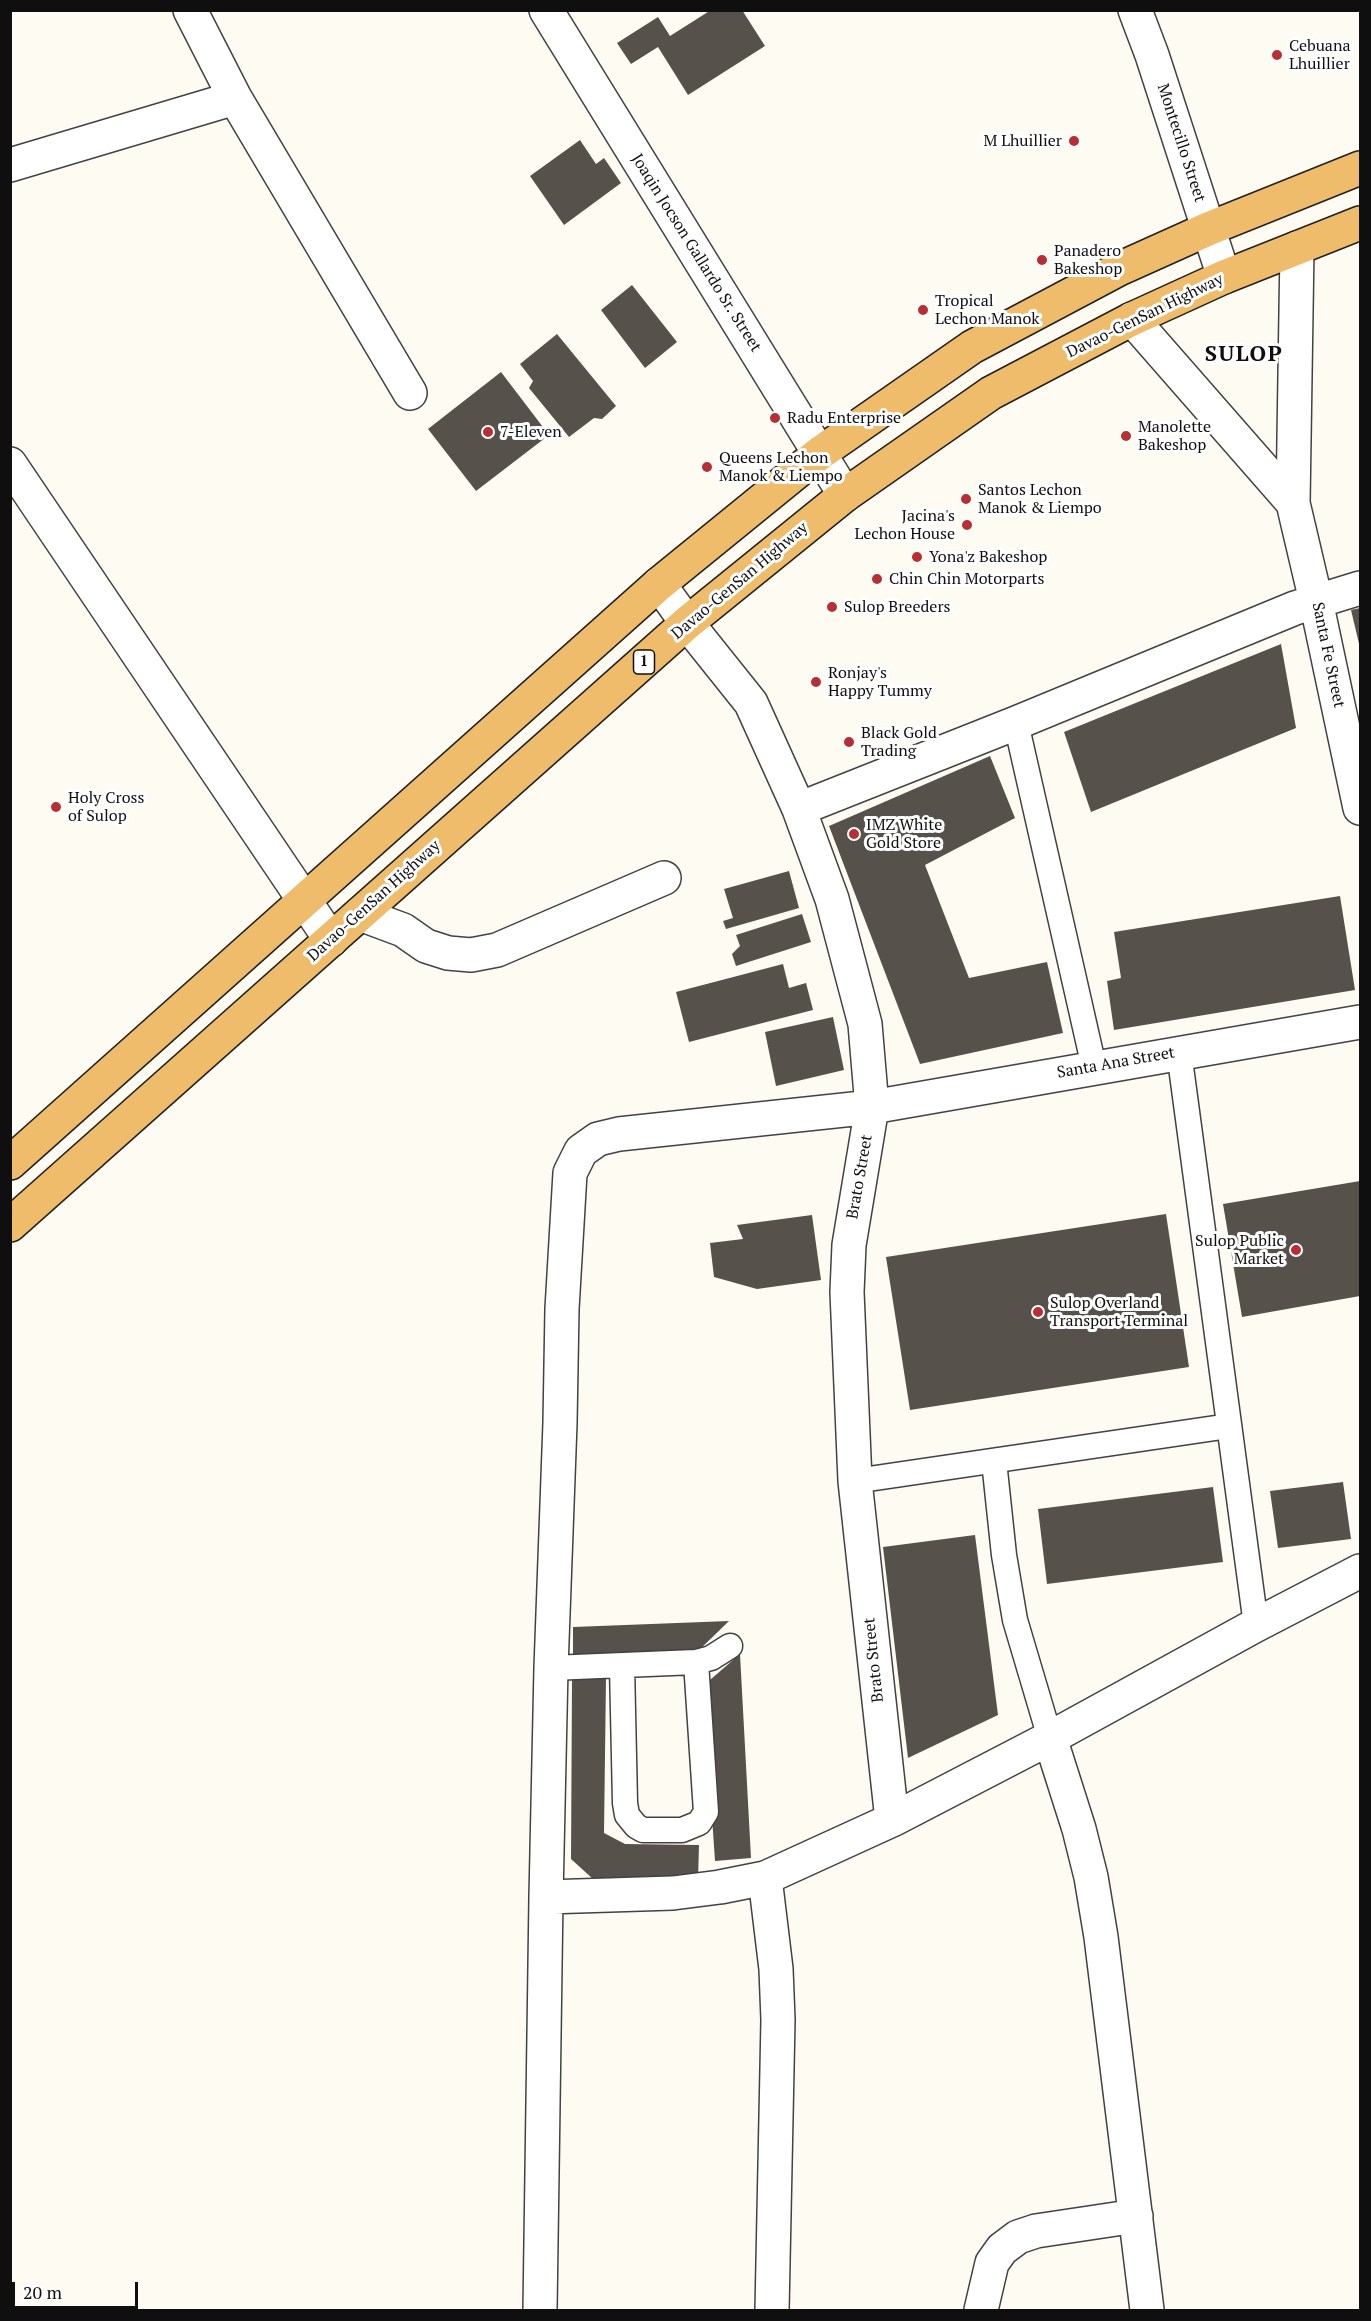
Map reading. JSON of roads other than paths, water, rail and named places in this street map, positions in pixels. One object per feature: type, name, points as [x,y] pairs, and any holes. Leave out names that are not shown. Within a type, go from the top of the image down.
[{"type":"highway","points":[[10,1163],[303,899],[659,584],[820,453],[972,347],[1119,269],[1208,229],[1360,168]]},
{"type":"highway","name":"Davao-GenSan Highway","points":[[10,1225],[687,623],[845,495],[991,393],[1131,319],[1224,277],[1360,223]]},
{"type":"street","points":[[190,10],[235,98],[410,393]]},
{"type":"street","name":"Joaqin Jocson Gallardo Sr. Street","points":[[546,10],[845,495]]},
{"type":"street","name":"Montecillo Street","points":[[1135,10],[1152,55],[1224,277]]},
{"type":"street","points":[[10,165],[235,98]]},
{"type":"street","name":"Santa Fe Street","points":[[1297,248],[1293,503],[1360,808]]},
{"type":"street","name":"Santa Fe Street","points":[[1131,319],[1293,503]]},
{"type":"street","points":[[10,464],[29,488],[331,940]]},
{"type":"street","name":"Brato Street","points":[[659,584],[751,703],[799,809],[832,899],[862,1013],[872,1107],[849,1245],[847,1292],[855,1481],[891,1820]]},
{"type":"street","points":[[799,809],[1295,608],[1360,588]]},
{"type":"street","points":[[360,914],[403,930],[426,946],[448,953],[471,955],[497,950],[664,878]]},
{"type":"street","name":"Santa Ana Street","points":[[540,2310],[551,1668],[562,1308],[570,1173],[581,1151],[598,1139],[619,1134],[872,1107],[1360,1022]]},
{"type":"street","points":[[546,1897],[673,1893],[765,1878],[891,1820],[1050,1738],[1360,1571]]},
{"type":"street","points":[[1050,1738],[1091,1877],[1101,1937],[1147,2310]]},
{"type":"street","points":[[765,1878],[776,1969],[778,2020],[772,2310]]},
{"type":"street","points":[[981,2310],[992,2263],[1002,2249],[1018,2237],[1036,2231],[1136,2216]]},
{"type":"lane","points":[[1016,723],[1094,1067]]},
{"type":"lane","points":[[1179,1052],[1256,1625]]},
{"type":"lane","points":[[855,1481],[1229,1426]]},
{"type":"lane","points":[[994,1461],[1004,1556],[1015,1620],[1050,1738]]},
{"type":"lane","points":[[551,1668],[696,1662],[711,1658],[730,1646]]},
{"type":"lane","points":[[622,1666],[624,1803],[627,1815],[629,1820],[642,1830],[682,1830],[699,1823],[706,1812],[696,1662]]},
{"type":"place","name":"Cebuana Lhuillier","points":[[1277,55]]},
{"type":"place","name":"M Lhuillier","points":[[1074,141]]},
{"type":"place","name":"Panadero Bakeshop","points":[[1042,260]]},
{"type":"place","name":"Tropical Lechon Manok","points":[[923,310]]},
{"type":"place","name":"Radu Enterprise","points":[[775,418]]},
{"type":"place","name":"7-Eleven","points":[[488,432]]},
{"type":"place","name":"Manolette Bakeshop","points":[[1126,436]]},
{"type":"place","name":"Queens Lechon Manok & Liempo","points":[[707,467]]},
{"type":"place","name":"Santos Lechon Manok & Liempo","points":[[966,499]]},
{"type":"place","name":"Jacina's Lechon House","points":[[967,525]]},
{"type":"place","name":"Yona'z Bakeshop","points":[[917,557]]},
{"type":"place","name":"Chin Chin Motorparts","points":[[877,579]]},
{"type":"place","name":"Sulop Breeders","points":[[832,607]]},
{"type":"place","name":"Ronjay's Happy Tummy","points":[[816,682]]},
{"type":"place","name":"Black Gold Trading","points":[[849,742]]},
{"type":"place","name":"Holy Cross of Sulop","points":[[56,807]]},
{"type":"place","name":"IMZ White Gold Store","points":[[854,834]]},
{"type":"place","name":"Sulop Public Market","points":[[1296,1250]]},
{"type":"place","name":"Sulop Overland Transport Terminal","points":[[1038,1312]]},
{"type":"district","name":"SULOP","points":[[1244,355]]}]
